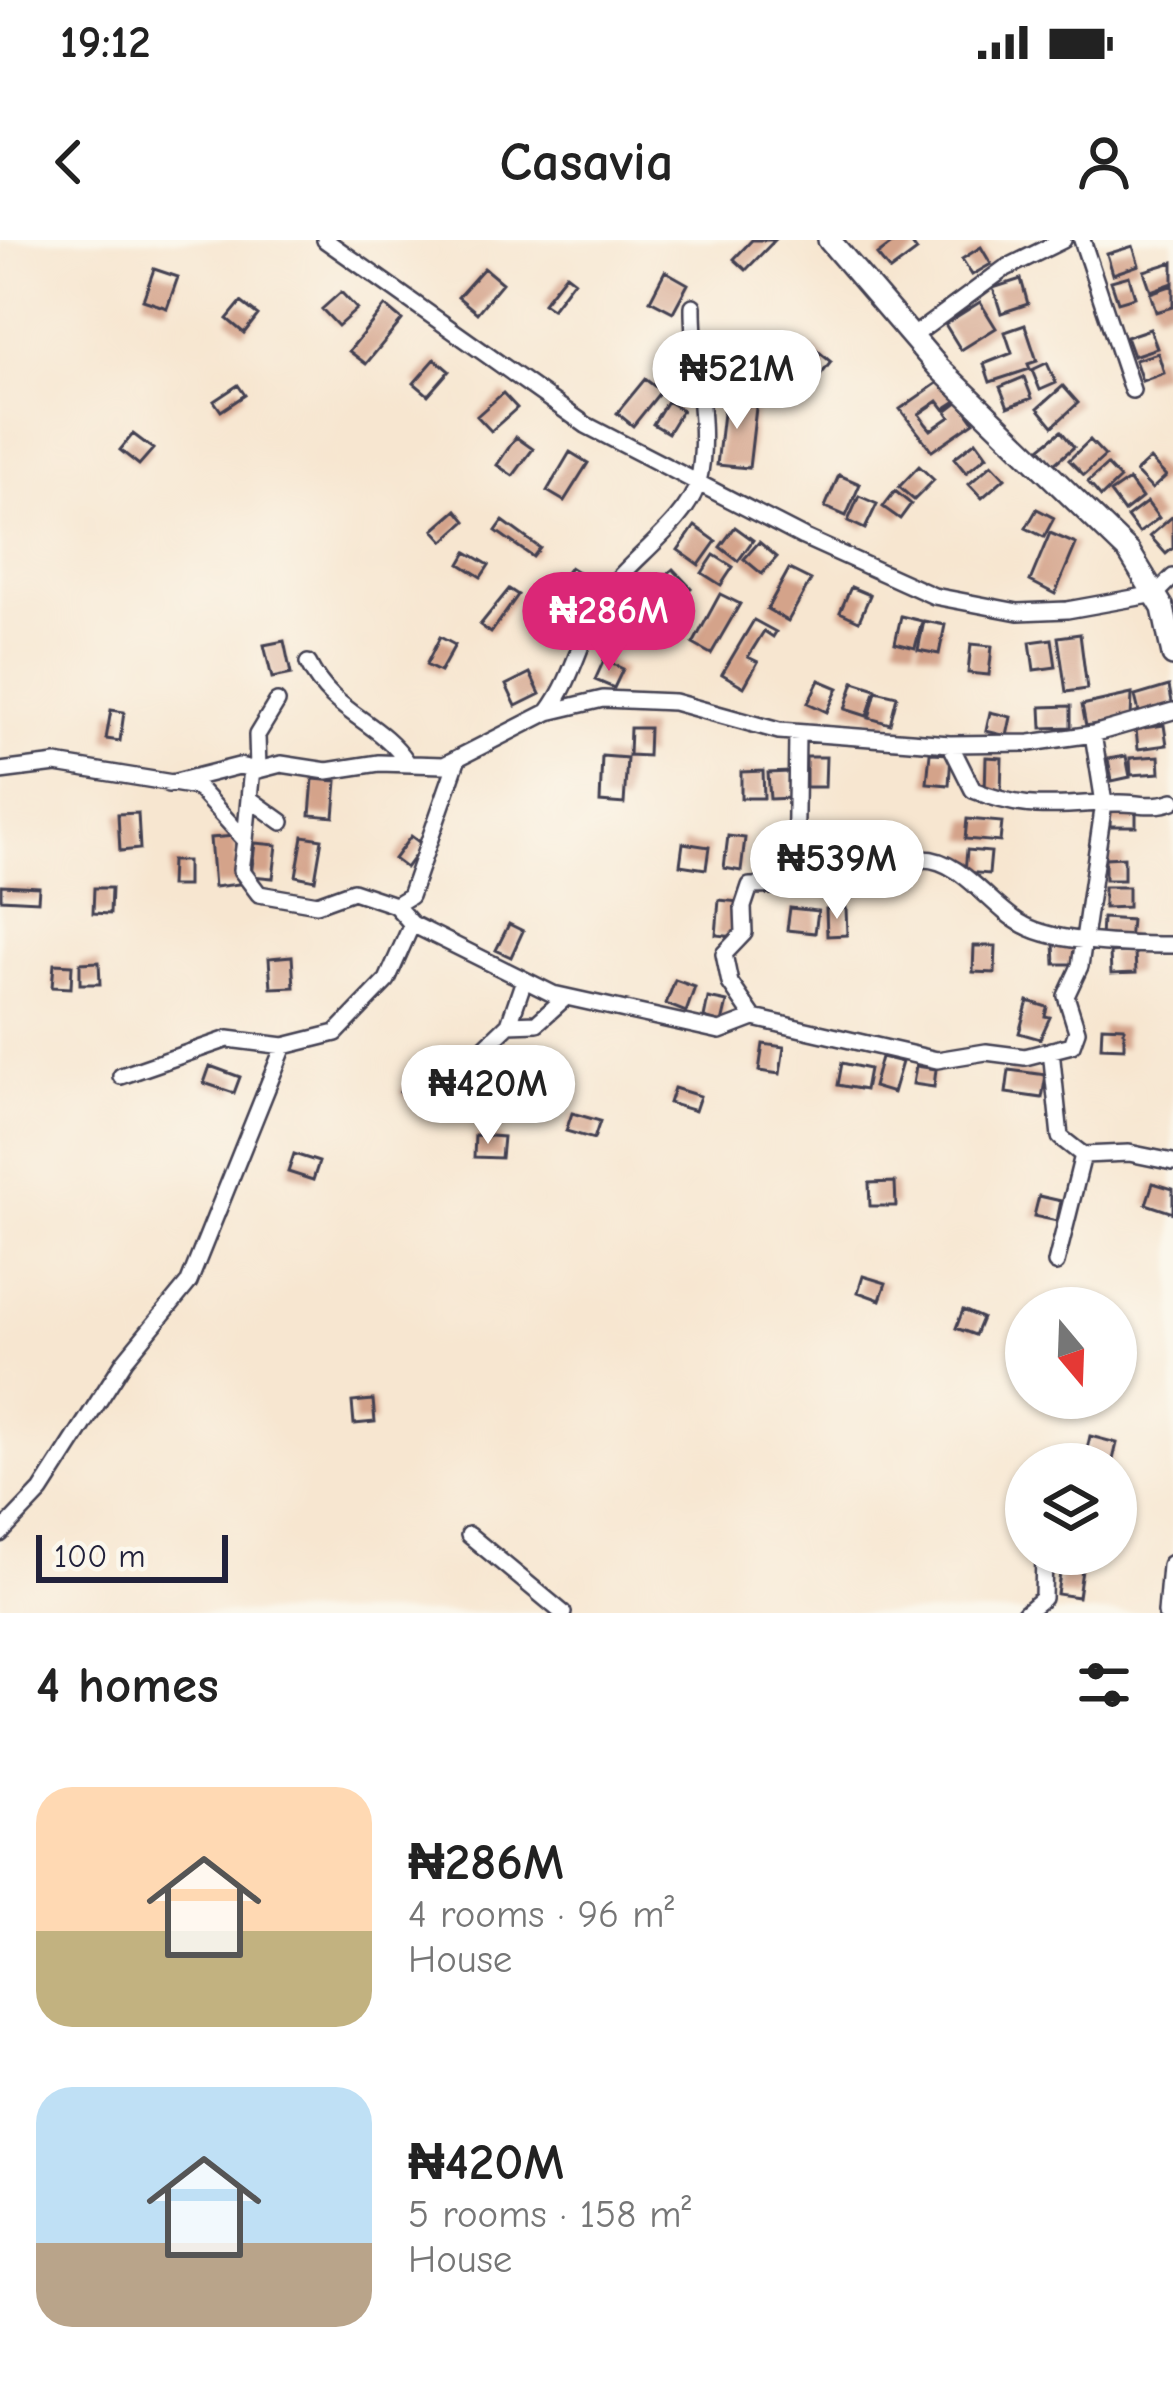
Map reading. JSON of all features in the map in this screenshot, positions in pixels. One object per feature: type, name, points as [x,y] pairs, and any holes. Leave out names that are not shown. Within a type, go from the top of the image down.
[{"type":"street","points":[[325,240],[586,425],[934,596],[977,607],[1067,610],[1164,604]]},
{"type":"street","points":[[829,240],[911,337],[1130,551],[1164,604],[1173,655]]},
{"type":"street","points":[[911,337],[1004,269],[1063,240]]},
{"type":"street","points":[[1082,240],[1132,390]]},
{"type":"street","points":[[548,712],[569,684],[608,591],[656,541],[698,484],[700,381],[692,359],[693,307]]},
{"type":"street","points":[[1164,604],[1173,577]]},
{"type":"street","points":[[308,663],[321,689],[397,748],[406,762]]},
{"type":"street","points":[[569,684],[579,705]]},
{"type":"street","points":[[167,784],[221,769],[280,764],[344,771],[457,761],[548,712],[638,697],[797,733],[950,743],[1030,743],[1093,734],[1173,711]]},
{"type":"street","points":[[277,702],[256,736],[241,870],[259,894],[317,904],[353,891],[395,905],[412,924],[566,997],[720,1031],[754,1018],[937,1060],[1051,1050],[1076,1041],[1066,996],[1084,941],[1104,803],[1093,734]]},
{"type":"street","points":[[795,886],[797,733]]},
{"type":"street","points":[[950,743],[964,780],[985,794],[1026,806],[1065,809],[1104,803],[1155,807],[1173,801]]},
{"type":"street","points":[[395,905],[410,896],[457,761]]},
{"type":"street","points":[[0,771],[56,764],[197,788],[245,840]]},
{"type":"street","points":[[250,799],[282,822]]},
{"type":"street","points":[[754,1018],[730,982],[724,954],[744,933],[743,907],[750,886],[886,883],[905,867],[930,859],[942,861],[1024,926],[1084,941],[1173,945]]},
{"type":"street","points":[[121,1076],[228,1039],[284,1046],[336,1033],[354,1020],[387,980],[412,924]]},
{"type":"street","points":[[482,1050],[509,1024],[524,980]]},
{"type":"street","points":[[509,1024],[537,1023],[566,997]]},
{"type":"street","points":[[0,1534],[41,1491],[125,1360],[189,1282],[284,1046]]},
{"type":"street","points":[[1051,1050],[1056,1128],[1083,1155],[1129,1153],[1173,1162]]},
{"type":"street","points":[[1056,1263],[1083,1155]]},
{"type":"street","points":[[469,1535],[563,1613]]},
{"type":"street","points":[[1169,1613],[1173,1566]]},
{"type":"street","points":[[1024,1613],[1043,1598],[1044,1575]]},
{"type":"building","points":[[752,240],[775,240],[746,270],[734,259]]},
{"type":"building","points":[[897,240],[909,240],[917,251],[890,271],[877,255]]},
{"type":"building","points":[[1133,246],[1139,265],[1113,274],[1107,254]]},
{"type":"building","points":[[981,247],[991,264],[972,275],[962,259]]},
{"type":"building","points":[[1173,262],[1173,283],[1151,291],[1144,271]]},
{"type":"building","points":[[484,268],[502,283],[477,313],[458,297]]},
{"type":"building","points":[[154,269],[178,277],[167,308],[143,300]]},
{"type":"building","points":[[665,271],[688,284],[673,312],[650,300]]},
{"type":"building","points":[[566,274],[574,280],[552,309],[543,303]]},
{"type":"building","points":[[1129,276],[1135,297],[1118,302],[1111,281]]},
{"type":"building","points":[[1021,279],[1028,304],[1001,313],[993,288]]},
{"type":"building","points":[[1173,285],[1173,307],[1156,312],[1150,293]]},
{"type":"building","points":[[341,292],[357,309],[338,326],[322,309]]},
{"type":"building","points":[[241,302],[258,315],[244,333],[227,319]]},
{"type":"building","points":[[980,302],[996,328],[961,350],[945,324]]},
{"type":"building","points":[[385,306],[402,320],[366,364],[349,351]]},
{"type":"building","points":[[1025,325],[1037,361],[1028,364],[1030,369],[990,382],[984,364],[1012,353],[1005,332]]},
{"type":"building","points":[[1150,329],[1157,348],[1133,356],[1126,337]]},
{"type":"building","points":[[813,347],[831,362],[812,386],[794,371]]},
{"type":"building","points":[[1158,353],[1164,373],[1142,381],[1135,360]]},
{"type":"building","points":[[435,359],[449,371],[428,395],[414,383]]},
{"type":"building","points":[[1047,363],[1056,383],[1040,390],[1032,370]]},
{"type":"building","points":[[1024,377],[1032,398],[1008,407],[1000,387]]},
{"type":"building","points":[[645,379],[661,391],[633,426],[617,413]]},
{"type":"building","points":[[943,379],[958,400],[944,409],[938,401],[919,414],[926,424],[931,430],[950,417],[946,411],[959,401],[974,422],[932,451],[900,409]]},
{"type":"building","points":[[238,385],[245,395],[221,411],[214,401]]},
{"type":"building","points":[[1063,386],[1078,403],[1053,426],[1038,408]]},
{"type":"building","points":[[503,393],[517,408],[491,431],[477,416]]},
{"type":"building","points":[[725,396],[757,399],[749,468],[717,465]]},
{"type":"building","points":[[667,401],[682,410],[668,433],[653,424]]},
{"type":"building","points":[[1061,431],[1074,447],[1054,464],[1040,448]]},
{"type":"building","points":[[133,434],[153,449],[139,465],[120,450]]},
{"type":"building","points":[[516,437],[533,449],[513,476],[497,465]]},
{"type":"building","points":[[1090,440],[1105,456],[1084,475],[1069,460]]},
{"type":"building","points":[[976,441],[987,456],[966,473],[954,458]]},
{"type":"building","points":[[570,452],[588,463],[564,501],[547,491]]},
{"type":"building","points":[[1150,459],[1166,476],[1152,489],[1136,472]]},
{"type":"building","points":[[992,464],[1005,478],[982,498],[969,484]]},
{"type":"building","points":[[1107,465],[1120,479],[1101,497],[1088,482]]},
{"type":"building","points":[[919,466],[934,480],[914,500],[899,487]]},
{"type":"building","points":[[839,475],[860,484],[846,516],[825,507]]},
{"type":"building","points":[[1129,480],[1142,498],[1124,512],[1110,493]]},
{"type":"building","points":[[895,491],[911,504],[900,519],[883,507]]},
{"type":"building","points":[[859,496],[877,504],[865,529],[848,521]]},
{"type":"building","points":[[1147,502],[1159,518],[1139,533],[1127,517]]},
{"type":"building","points":[[1037,509],[1054,518],[1044,537],[1026,528]]},
{"type":"building","points":[[457,510],[466,521],[444,541],[434,530]]},
{"type":"building","points":[[1173,516],[1173,548],[1166,554],[1150,536]]},
{"type":"building","points":[[503,521],[540,548],[533,557],[496,531]]},
{"type":"building","points":[[695,526],[716,541],[699,565],[678,550]]},
{"type":"building","points":[[735,527],[753,540],[738,561],[720,547]]},
{"type":"building","points":[[1050,533],[1076,544],[1055,594],[1030,581]]},
{"type":"building","points":[[759,542],[777,557],[762,574],[744,559]]},
{"type":"building","points":[[467,552],[489,565],[481,577],[460,564]]},
{"type":"building","points":[[714,555],[733,567],[721,585],[702,573]]},
{"type":"building","points":[[570,567],[591,580],[579,599],[557,585]]},
{"type":"building","points":[[673,569],[691,588],[676,601],[658,582]]},
{"type":"building","points":[[789,569],[811,580],[788,621],[767,609]]},
{"type":"building","points":[[851,587],[870,595],[859,621],[840,612]]},
{"type":"building","points":[[509,589],[518,595],[491,633],[480,625]]},
{"type":"building","points":[[720,594],[740,604],[711,654],[693,644]]},
{"type":"building","points":[[559,595],[579,604],[569,626],[549,617]]},
{"type":"building","points":[[901,616],[922,621],[915,648],[895,643]]},
{"type":"building","points":[[754,620],[776,632],[773,637],[764,631],[748,657],[758,662],[744,687],[722,674]]},
{"type":"building","points":[[924,621],[945,625],[939,654],[918,650]]},
{"type":"building","points":[[1080,634],[1087,689],[1066,692],[1058,637]]},
{"type":"building","points":[[440,637],[455,645],[440,672],[426,665]]},
{"type":"building","points":[[1052,639],[1056,667],[1034,670],[1030,642]]},
{"type":"building","points":[[284,641],[291,674],[272,678],[264,645]]},
{"type":"building","points":[[971,644],[992,646],[989,675],[968,673]]},
{"type":"building","points":[[604,660],[623,669],[614,688],[595,680]]},
{"type":"building","points":[[530,673],[540,694],[516,706],[506,685]]},
{"type":"building","points":[[819,680],[838,688],[827,712],[808,703]]},
{"type":"building","points":[[854,682],[876,689],[867,716],[845,709]]},
{"type":"building","points":[[1169,686],[1173,707],[1140,716],[1135,696]]},
{"type":"building","points":[[876,691],[897,696],[890,724],[869,718]]},
{"type":"building","points":[[1132,694],[1131,717],[1086,726],[1082,705]]},
{"type":"building","points":[[1071,706],[1071,727],[1042,728],[1041,707]]},
{"type":"building","points":[[111,710],[124,712],[120,741],[106,739]]},
{"type":"building","points":[[990,712],[1011,717],[1007,736],[986,731]]},
{"type":"building","points":[[1164,725],[1167,745],[1138,749],[1136,729]]},
{"type":"building","points":[[630,728],[649,728],[648,756],[629,755]]},
{"type":"building","points":[[930,753],[951,754],[949,785],[927,783]]},
{"type":"building","points":[[602,756],[627,758],[624,804],[600,802]]},
{"type":"building","points":[[1126,756],[1130,777],[1112,781],[1108,759]]},
{"type":"building","points":[[1159,756],[1160,773],[1131,775],[1130,758]]},
{"type":"building","points":[[806,757],[826,757],[825,787],[806,787]]},
{"type":"building","points":[[986,757],[1002,758],[1001,793],[985,793]]},
{"type":"building","points":[[763,771],[764,798],[741,798],[741,772]]},
{"type":"building","points":[[789,772],[791,798],[770,799],[768,773]]},
{"type":"building","points":[[313,779],[337,781],[334,817],[310,815]]},
{"type":"building","points":[[1136,805],[1136,826],[1110,826],[1110,806]]},
{"type":"building","points":[[138,813],[140,849],[120,851],[118,814]]},
{"type":"building","points":[[967,819],[1002,822],[1000,842],[965,839]]},
{"type":"building","points":[[235,836],[239,884],[214,887],[210,838]]},
{"type":"building","points":[[303,836],[322,839],[315,880],[296,876]]},
{"type":"building","points":[[411,836],[423,845],[406,868],[394,859]]},
{"type":"building","points":[[728,836],[745,838],[741,871],[724,868]]},
{"type":"building","points":[[255,843],[277,845],[273,878],[251,876]]},
{"type":"building","points":[[683,843],[709,847],[706,869],[680,865]]},
{"type":"building","points":[[803,847],[826,849],[823,874],[800,872]]},
{"type":"building","points":[[769,849],[791,849],[791,878],[769,878]]},
{"type":"building","points":[[967,850],[991,852],[989,874],[965,872]]},
{"type":"building","points":[[861,855],[883,857],[881,878],[860,876]]},
{"type":"building","points":[[1124,857],[1124,880],[1105,880],[1105,858]]},
{"type":"building","points":[[171,861],[187,861],[187,886],[170,886]]},
{"type":"building","points":[[1,885],[39,887],[38,901],[1,899]]},
{"type":"building","points":[[1104,887],[1128,887],[1128,907],[1104,908]]},
{"type":"building","points":[[94,888],[111,888],[110,914],[93,913]]},
{"type":"building","points":[[719,900],[740,902],[736,937],[716,935]]},
{"type":"building","points":[[790,908],[818,911],[815,933],[787,930]]},
{"type":"building","points":[[846,908],[847,935],[827,936],[826,909]]},
{"type":"building","points":[[1102,918],[1131,920],[1129,942],[1101,940]]},
{"type":"building","points":[[509,924],[523,931],[511,957],[496,950]]},
{"type":"building","points":[[1054,943],[1076,943],[1076,964],[1055,964]]},
{"type":"building","points":[[974,946],[996,946],[995,973],[973,972]]},
{"type":"building","points":[[1135,951],[1136,973],[1111,974],[1110,953]]},
{"type":"building","points":[[292,956],[294,987],[271,988],[269,958]]},
{"type":"building","points":[[99,962],[100,984],[80,984],[80,963]]},
{"type":"building","points":[[54,964],[72,965],[71,988],[52,987]]},
{"type":"building","points":[[675,980],[695,987],[686,1012],[666,1004]]},
{"type":"building","points":[[708,998],[727,1002],[722,1023],[704,1018]]},
{"type":"building","points":[[1028,1001],[1047,1007],[1045,1016],[1050,1017],[1040,1039],[1019,1033]]},
{"type":"building","points":[[1102,1026],[1124,1027],[1124,1048],[1101,1047]]},
{"type":"building","points":[[763,1044],[784,1047],[780,1074],[759,1071]]},
{"type":"building","points":[[881,1057],[902,1062],[893,1093],[873,1087]]},
{"type":"building","points":[[842,1063],[869,1069],[865,1090],[838,1085]]},
{"type":"building","points":[[210,1066],[240,1077],[234,1093],[204,1083]]},
{"type":"building","points":[[916,1066],[936,1069],[934,1087],[913,1084]]},
{"type":"building","points":[[1009,1070],[1046,1075],[1042,1098],[1006,1093]]},
{"type":"building","points":[[412,1077],[431,1091],[419,1107],[400,1092]]},
{"type":"building","points":[[674,1088],[700,1096],[695,1111],[669,1103]]},
{"type":"building","points":[[572,1113],[600,1121],[594,1139],[566,1131]]},
{"type":"building","points":[[475,1135],[503,1137],[501,1158],[474,1157]]},
{"type":"building","points":[[294,1154],[319,1162],[313,1180],[288,1172]]},
{"type":"building","points":[[895,1182],[896,1206],[870,1206],[869,1183]]},
{"type":"building","points":[[1153,1183],[1173,1189],[1173,1213],[1146,1204]]},
{"type":"building","points":[[1039,1196],[1061,1201],[1057,1221],[1034,1216]]},
{"type":"building","points":[[863,1276],[886,1283],[880,1300],[858,1292]]},
{"type":"building","points":[[963,1310],[982,1318],[975,1335],[956,1328]]},
{"type":"building","points":[[373,1400],[375,1422],[354,1424],[352,1402]]},
{"type":"building","points":[[1090,1436],[1117,1443],[1088,1443]]},
{"type":"building","points":[[1060,1575],[1081,1575],[1078,1597],[1057,1594]]}]
